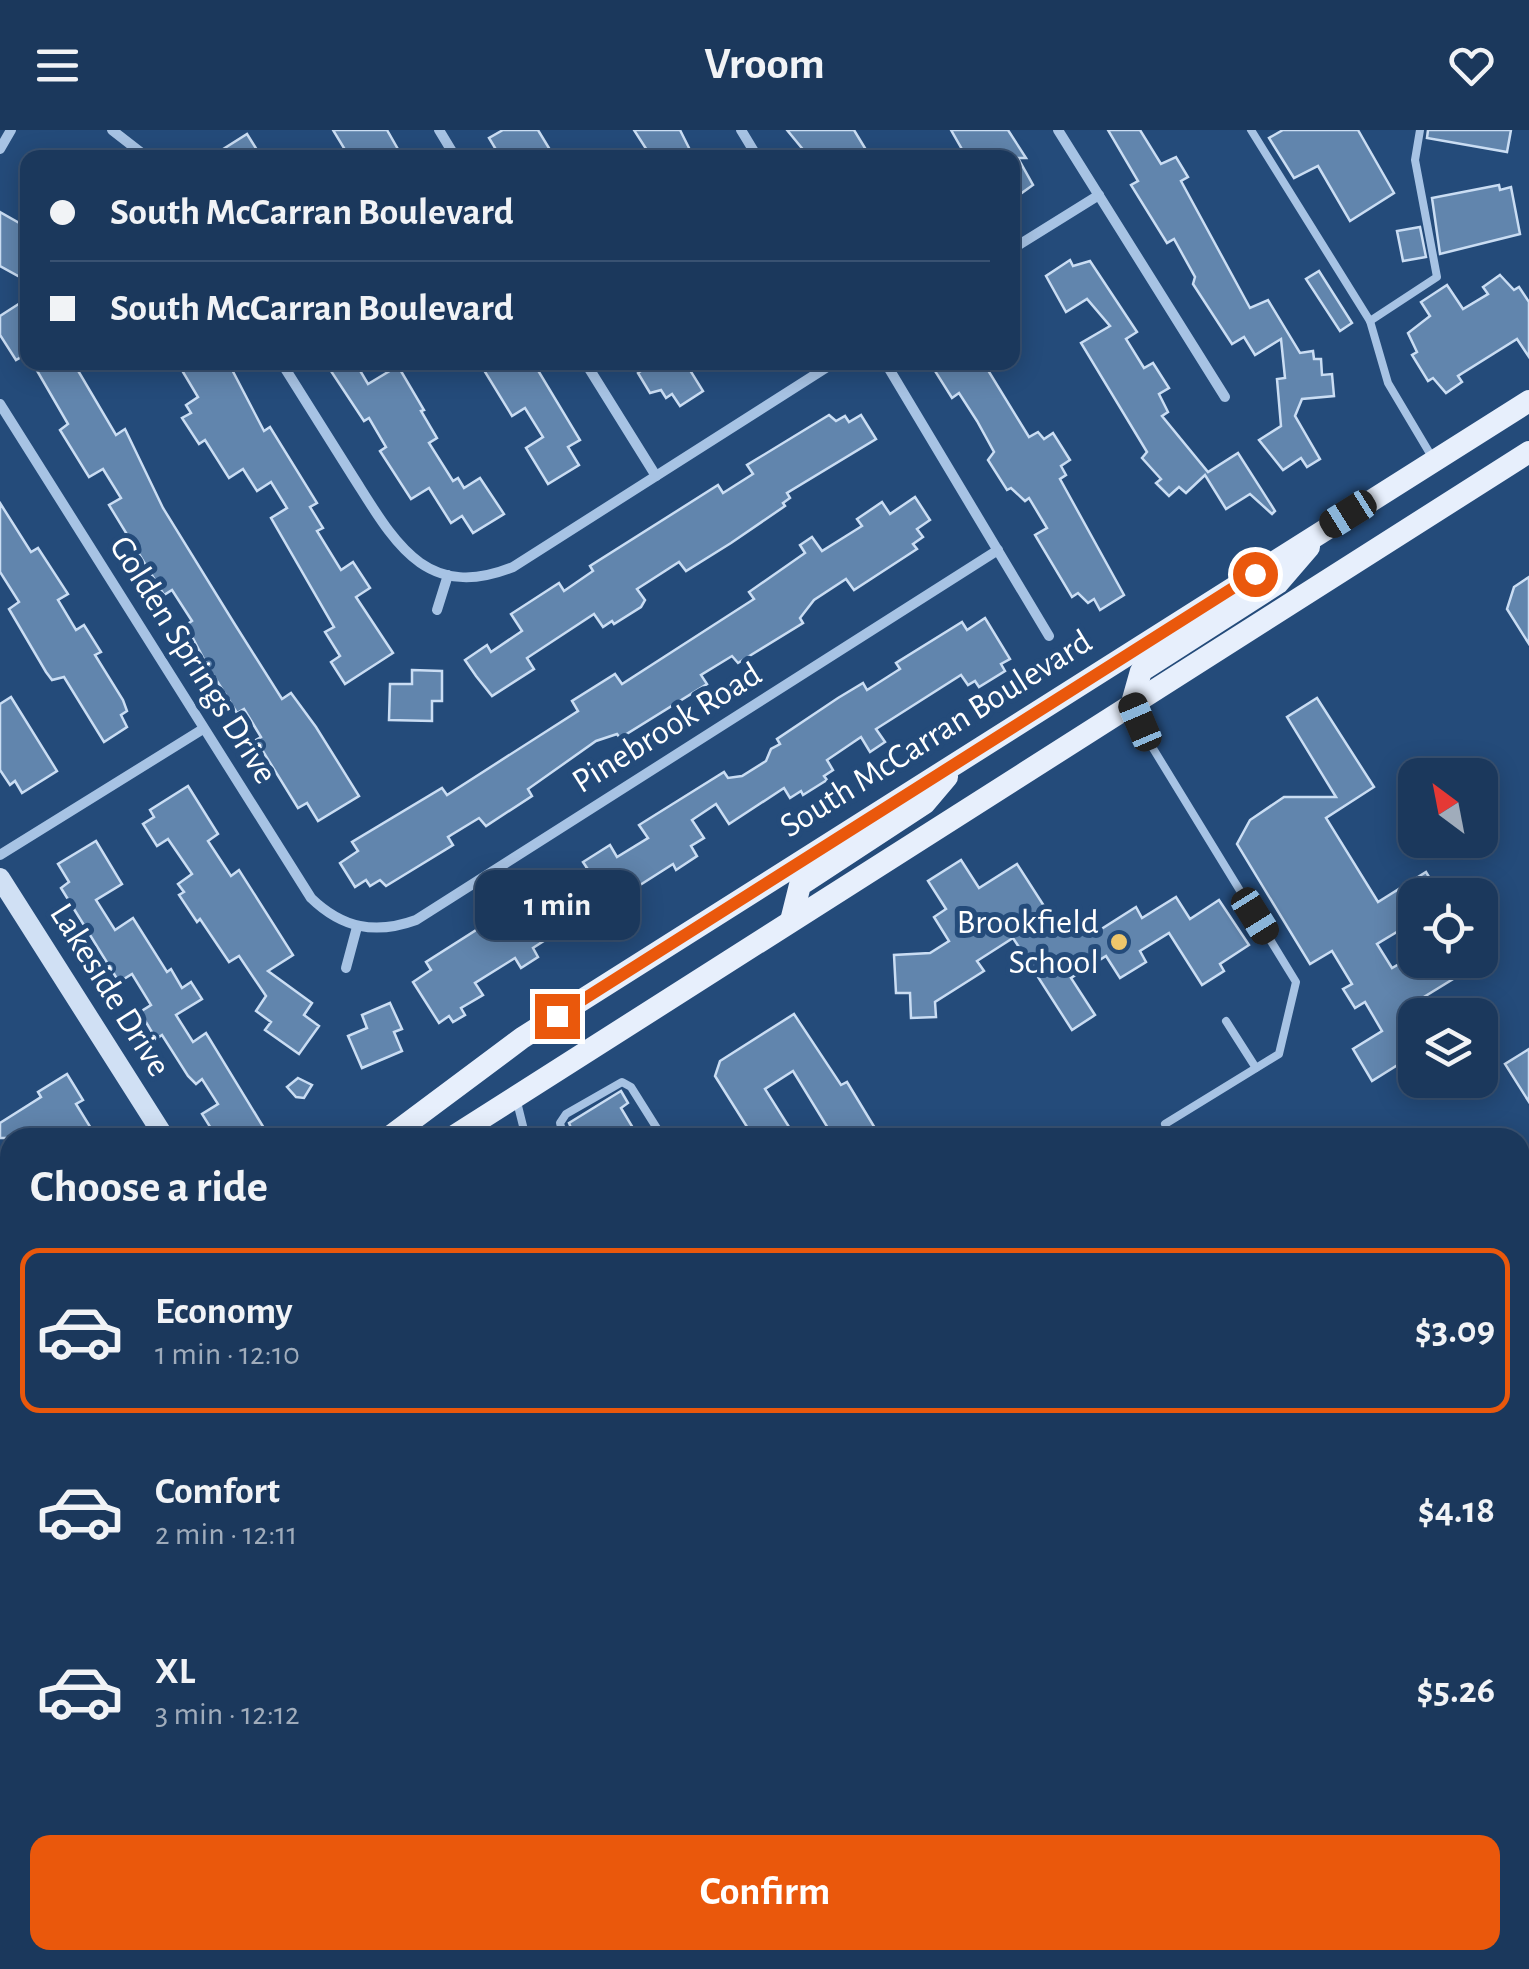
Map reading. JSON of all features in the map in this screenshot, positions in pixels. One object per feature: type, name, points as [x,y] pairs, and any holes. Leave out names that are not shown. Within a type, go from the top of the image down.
[{"type":"main road","name":"South McCarran Boulevard","points":[[401,1128],[522,1038],[1529,400]]},
{"type":"main road","points":[[465,1128],[1529,452]]},
{"type":"main road","points":[[1132,702],[1141,670],[1278,583],[1320,532]]},
{"type":"main road","points":[[792,917],[800,886],[925,803],[962,759]]},
{"type":"main road","name":"Lakeside Drive","points":[[0,878],[154,1128]]},
{"type":"street","points":[[0,149],[11,130]]},
{"type":"street","points":[[112,130],[138,150]]},
{"type":"street","points":[[1058,130],[1225,397]]},
{"type":"street","points":[[1020,244],[1098,195]]},
{"type":"street","points":[[286,370],[395,543],[411,558],[448,576],[470,578],[513,567],[822,370]]},
{"type":"street","points":[[590,370],[656,476]]},
{"type":"street","points":[[890,370],[1049,636]]},
{"type":"street","name":"Golden Springs Drive","points":[[0,404],[310,898],[326,913],[357,927]]},
{"type":"street","name":"Pinebrook Road","points":[[357,927],[378,929],[416,920],[998,550]]},
{"type":"street","points":[[438,610],[448,576]]},
{"type":"street","points":[[0,855],[203,729]]},
{"type":"street","points":[[346,968],[357,927]]},
{"type":"lane","points":[[1251,130],[1370,320],[1388,383],[1434,460]]},
{"type":"lane","points":[[1370,320],[1438,278],[1415,160],[1420,130]]},
{"type":"lane","points":[[1132,702],[1174,786],[1296,982],[1280,1054],[1165,1124]]},
{"type":"lane","points":[[1226,1021],[1256,1068]]},
{"type":"lane","points":[[561,1128],[566,1114],[622,1082],[631,1086],[656,1128]]},
{"type":"lane","points":[[514,1094],[523,1128]]},
{"type":"building","points":[[333,130],[387,130],[398,150],[345,150]]},
{"type":"building","points":[[503,130],[538,130],[550,150],[496,150],[489,138]]},
{"type":"building","points":[[634,130],[680,130],[690,150],[647,150]]},
{"type":"building","points":[[787,130],[854,130],[866,150],[803,150]]},
{"type":"building","points":[[951,130],[1008,130],[1026,158],[1020,158],[1020,150],[962,150]]},
{"type":"building","points":[[1108,130],[1140,130],[1161,164],[1176,157],[1188,177],[1181,181],[1250,308],[1268,300],[1300,353],[1313,351],[1314,359],[1321,359],[1322,375],[1332,374],[1334,396],[1302,399],[1295,416],[1320,459],[1307,467],[1301,458],[1283,470],[1259,440],[1281,426],[1277,379],[1285,378],[1281,339],[1255,355],[1244,337],[1232,344],[1193,284],[1195,277],[1174,239],[1167,243],[1131,185],[1138,181]]},
{"type":"building","points":[[1283,130],[1358,130],[1394,193],[1350,221],[1318,166],[1294,178],[1269,138]]},
{"type":"building","points":[[1428,130],[1511,130],[1507,152],[1427,138]]},
{"type":"building","points":[[247,134],[257,150],[222,150]]},
{"type":"building","points":[[1020,162],[1033,185],[1020,194]]},
{"type":"building","points":[[1499,185],[1500,190],[1511,187],[1520,234],[1440,254],[1432,198]]},
{"type":"building","points":[[0,212],[20,223],[20,277],[0,266]]},
{"type":"building","points":[[1420,227],[1426,257],[1403,261],[1397,231]]},
{"type":"building","points":[[1070,260],[1073,266],[1090,261],[1137,332],[1126,339],[1144,368],[1153,363],[1169,388],[1159,394],[1168,412],[1162,416],[1208,472],[1238,453],[1275,511],[1272,514],[1250,494],[1226,509],[1205,475],[1186,493],[1179,487],[1169,496],[1156,483],[1161,479],[1142,458],[1147,452],[1081,343],[1110,326],[1087,299],[1066,312],[1046,276]]},
{"type":"building","points":[[1319,271],[1352,323],[1340,331],[1306,279]]},
{"type":"building","points":[[1500,275],[1514,290],[1519,287],[1529,302],[1529,357],[1517,339],[1458,376],[1462,382],[1446,393],[1433,378],[1428,381],[1412,355],[1417,352],[1408,333],[1430,316],[1421,302],[1447,285],[1463,309],[1488,294],[1483,287]]},
{"type":"building","points":[[20,303],[20,358],[16,360],[0,335],[0,316]]},
{"type":"building","points":[[37,370],[78,370],[116,435],[125,429],[163,508],[282,699],[291,693],[359,796],[318,821],[307,803],[298,808],[256,740],[261,737],[244,709],[237,713],[207,665],[186,625],[192,621],[172,590],[164,595],[109,505],[121,498],[103,469],[89,477],[60,430],[68,424]]},
{"type":"building","points":[[182,370],[232,370],[264,431],[270,427],[317,503],[310,507],[323,528],[317,531],[341,570],[353,562],[370,588],[356,597],[393,653],[345,684],[331,662],[340,656],[325,632],[334,627],[271,518],[287,508],[271,482],[257,491],[243,469],[229,478],[205,440],[199,444],[182,418],[191,413],[186,405],[198,397]]},
{"type":"building","points":[[330,370],[360,370],[368,384],[391,370],[400,370],[437,438],[429,443],[453,481],[458,478],[464,488],[480,478],[504,514],[473,533],[462,516],[451,523],[429,488],[411,499],[380,451],[386,447],[369,418],[364,421]]},
{"type":"building","points":[[484,370],[538,370],[580,440],[568,447],[579,465],[548,484],[526,448],[543,437],[525,408],[512,416]]},
{"type":"building","points":[[690,370],[703,391],[680,406],[672,394],[666,398],[661,390],[650,393],[638,373]]},
{"type":"building","points":[[988,370],[1029,437],[1038,432],[1044,439],[1053,433],[1070,460],[1061,466],[1066,475],[1060,479],[1124,595],[1100,610],[1094,599],[1088,603],[1078,593],[1072,597],[1035,535],[1047,528],[1029,498],[1025,501],[1011,488],[1007,490],[988,460],[994,452],[977,421],[959,393],[952,398],[935,371]]},
{"type":"building","points":[[829,415],[836,421],[845,416],[849,422],[861,415],[876,439],[787,493],[790,498],[783,503],[785,506],[731,543],[686,571],[679,562],[637,589],[645,600],[641,607],[614,624],[612,621],[603,627],[594,614],[527,658],[534,669],[492,696],[476,676],[465,660],[487,645],[491,652],[522,631],[511,614],[559,583],[564,591],[593,571],[590,566],[718,485],[723,493],[753,474],[747,465]]},
{"type":"building","points":[[915,497],[930,520],[917,529],[923,537],[913,544],[917,549],[854,590],[846,579],[814,600],[800,618],[803,623],[738,663],[732,656],[701,675],[707,684],[620,738],[617,734],[596,741],[528,789],[532,796],[486,826],[479,818],[448,837],[453,845],[386,886],[380,880],[370,886],[366,880],[355,887],[340,863],[358,851],[352,842],[442,788],[447,795],[578,711],[572,701],[615,674],[622,684],[754,599],[749,592],[805,553],[800,545],[812,537],[822,551],[862,526],[857,519],[882,502],[890,514]]},
{"type":"building","points":[[0,503],[31,552],[38,548],[68,594],[58,600],[76,630],[84,625],[101,652],[95,655],[123,700],[127,711],[121,715],[127,727],[104,742],[64,677],[52,680],[46,672],[9,609],[19,602],[0,572]]},
{"type":"building","points":[[1529,577],[1529,644],[1507,609],[1514,587]]},
{"type":"building","points":[[985,618],[1010,659],[1001,664],[1005,671],[979,687],[975,681],[968,685],[961,675],[876,729],[885,742],[870,752],[861,737],[827,760],[833,770],[824,776],[827,780],[803,795],[801,791],[790,798],[784,788],[729,824],[716,804],[692,820],[704,838],[691,846],[697,856],[676,870],[673,864],[618,899],[607,882],[582,898],[590,911],[533,948],[538,957],[521,968],[515,958],[475,983],[483,995],[461,1008],[465,1015],[453,1022],[449,1016],[439,1023],[413,982],[431,970],[426,962],[514,906],[518,912],[587,868],[583,862],[610,845],[617,857],[648,838],[639,825],[724,772],[728,778],[742,776],[766,761],[771,749],[780,744],[777,739],[838,698],[863,683],[867,690],[900,669],[896,663],[962,622],[967,630]]},
{"type":"building","points":[[412,670],[442,671],[442,701],[432,701],[432,721],[389,720],[390,684],[412,684]]},
{"type":"building","points":[[11,697],[57,771],[22,793],[15,781],[10,785],[0,770],[0,704]]},
{"type":"building","points":[[1317,698],[1374,787],[1326,818],[1378,902],[1398,890],[1398,931],[1377,944],[1392,968],[1398,965],[1398,978],[1455,978],[1422,998],[1398,998],[1398,1065],[1372,1081],[1353,1049],[1382,1031],[1365,1002],[1355,1008],[1343,989],[1352,984],[1332,951],[1310,964],[1237,844],[1250,820],[1284,797],[1336,797],[1287,717]]},
{"type":"building","points":[[188,786],[218,834],[208,841],[231,876],[239,870],[293,955],[268,971],[312,1003],[304,1015],[319,1026],[299,1054],[265,1030],[271,1022],[256,1011],[266,996],[239,956],[229,962],[200,919],[197,922],[179,895],[184,892],[178,884],[192,874],[168,839],[157,846],[143,824],[154,817],[150,810]]},
{"type":"building","points":[[96,841],[122,884],[96,900],[115,930],[133,918],[167,972],[171,969],[182,988],[191,982],[202,999],[176,1015],[193,1042],[206,1033],[264,1128],[211,1128],[202,1114],[218,1104],[202,1079],[196,1084],[188,1076],[162,1035],[156,1039],[140,1012],[151,1005],[132,974],[119,982],[61,888],[69,882],[58,864]]},
{"type":"building","points":[[961,860],[979,888],[1017,864],[1062,934],[1086,919],[1095,933],[1136,907],[1142,918],[1176,897],[1190,919],[1219,900],[1249,945],[1220,964],[1224,971],[1202,985],[1169,933],[1140,951],[1146,962],[1120,978],[1106,956],[1071,978],[1095,1015],[1072,1030],[1013,938],[977,961],[984,971],[935,1002],[936,1017],[911,1018],[910,993],[896,993],[894,955],[930,953],[949,941],[934,917],[946,909],[928,881]]},
{"type":"building","points":[[390,1003],[402,1029],[394,1032],[402,1051],[362,1068],[348,1036],[367,1028],[362,1015]]},
{"type":"building","points":[[794,1014],[841,1085],[847,1082],[875,1128],[828,1128],[793,1071],[765,1089],[790,1128],[748,1128],[715,1076],[720,1061]]},
{"type":"building","points":[[1529,1049],[1529,1102],[1505,1064]]},
{"type":"building","points":[[67,1074],[83,1100],[76,1104],[91,1128],[0,1128],[0,1123],[41,1097],[38,1092]]},
{"type":"building","points":[[298,1078],[312,1085],[304,1098],[296,1097],[287,1087]]},
{"type":"building","points":[[621,1091],[628,1103],[621,1108],[633,1128],[571,1128],[569,1123]]},
{"type":"place","name":"Brookfield School","points":[[1119,942]]},
{"type":"route","points":[[557,1016],[1255,574]]}]
